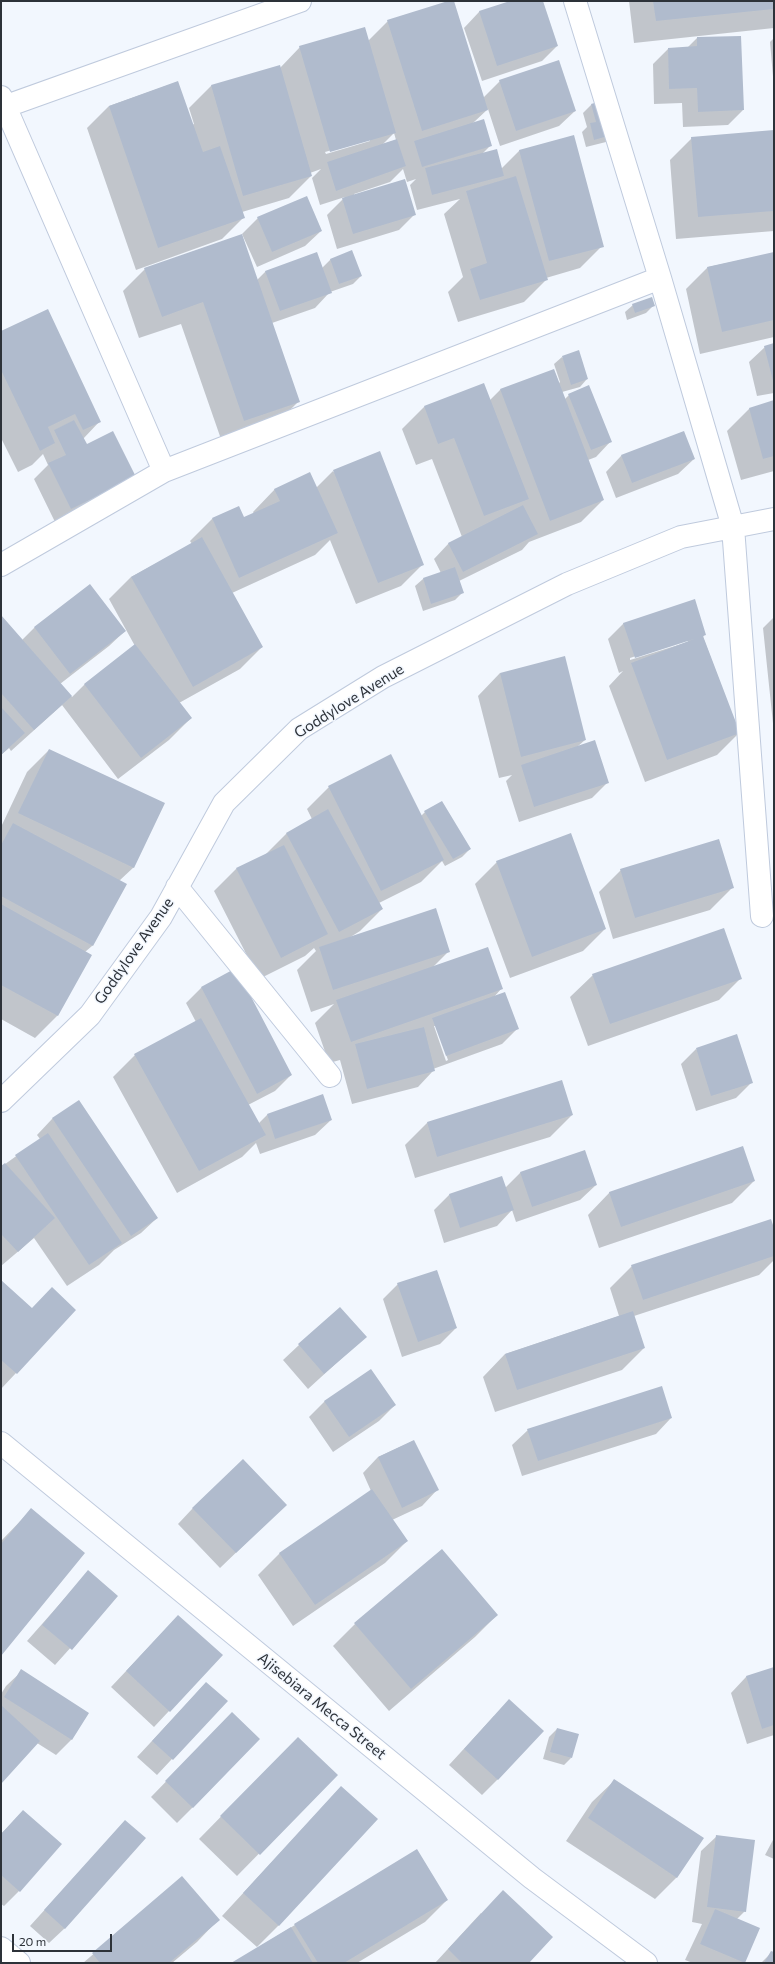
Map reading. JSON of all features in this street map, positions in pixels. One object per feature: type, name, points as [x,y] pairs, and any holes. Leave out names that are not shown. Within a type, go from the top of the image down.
[{"type":"street","points":[[164,471],[3,104],[300,1]]},
{"type":"street","points":[[575,1],[660,278],[733,527],[762,916]]},
{"type":"street","points":[[1,565],[164,471],[660,278]]},
{"type":"street","name":"Goddylove Avenue","points":[[1,1101],[90,1015],[161,917],[224,803],[299,729],[383,677],[567,584],[680,537],[774,519]]},
{"type":"street","points":[[178,887],[330,1076]]},
{"type":"street","name":"Ajisebiara Mecca Street","points":[[1,1443],[532,1878],[646,1963]]},
{"type":"street","points":[[1,1948],[19,1963]]},
{"type":"building","points":[[448,1],[454,1],[488,110],[422,131],[387,20]]},
{"type":"building","points":[[510,1],[543,1],[558,46],[497,66],[479,11]]},
{"type":"building","points":[[653,1],[774,1],[774,9],[656,21]]},
{"type":"building","points":[[365,27],[396,133],[330,152],[299,46]]},
{"type":"building","points":[[741,36],[744,110],[698,112],[697,88],[669,89],[668,48],[697,46],[697,37]]},
{"type":"building","points":[[559,60],[576,111],[516,131],[499,80]]},
{"type":"building","points":[[280,65],[312,176],[243,196],[211,85]]},
{"type":"building","points":[[178,81],[203,152],[220,146],[245,218],[158,248],[109,106]]},
{"type":"building","points":[[605,100],[615,134],[594,140],[590,123],[596,122],[591,104]]},
{"type":"building","points":[[484,119],[492,146],[422,167],[414,141]]},
{"type":"building","points":[[774,130],[774,211],[698,217],[691,137]]},
{"type":"building","points":[[574,135],[604,247],[549,261],[519,150]]},
{"type":"building","points":[[397,139],[406,166],[336,191],[327,162]]},
{"type":"building","points":[[497,149],[504,176],[432,195],[425,168]]},
{"type":"building","points":[[516,176],[548,280],[480,300],[470,269],[487,263],[466,191]]},
{"type":"building","points":[[405,179],[416,215],[353,234],[342,198]]},
{"type":"building","points":[[307,196],[322,231],[272,252],[257,217]]},
{"type":"building","points":[[242,234],[300,402],[244,421],[203,302],[162,317],[144,268]]},
{"type":"building","points":[[352,250],[362,276],[339,284],[330,259]]},
{"type":"building","points":[[317,252],[332,293],[280,311],[265,271]]},
{"type":"building","points":[[774,252],[774,320],[722,332],[707,267]]},
{"type":"building","points":[[652,297],[655,306],[635,313],[632,304]]},
{"type":"building","points":[[48,309],[101,422],[83,430],[75,414],[48,427],[55,443],[40,451],[1,370],[1,331]]},
{"type":"building","points":[[774,343],[774,381],[773,381],[764,346]]},
{"type":"building","points":[[579,350],[588,379],[571,385],[562,356]]},
{"type":"building","points":[[554,369],[604,500],[550,521],[500,389]]},
{"type":"building","points":[[484,383],[529,499],[484,516],[454,438],[438,444],[424,406]]},
{"type":"building","points":[[589,385],[612,442],[591,450],[568,394]]},
{"type":"building","points":[[774,400],[774,456],[763,459],[749,408]]},
{"type":"building","points":[[74,420],[87,444],[113,431],[136,477],[71,509],[48,463],[66,455],[54,430]]},
{"type":"building","points":[[684,431],[695,459],[632,483],[621,455]]},
{"type":"building","points":[[380,451],[424,565],[378,583],[333,470]]},
{"type":"building","points":[[310,472],[338,533],[239,578],[212,518],[239,506],[244,517],[280,501],[274,489]]},
{"type":"building","points":[[523,505],[538,534],[463,572],[448,543]]},
{"type":"building","points":[[202,537],[263,647],[193,687],[131,577]]},
{"type":"building","points":[[455,567],[464,593],[431,604],[423,578]]},
{"type":"building","points":[[90,584],[126,631],[70,674],[34,627]]},
{"type":"building","points":[[695,599],[706,635],[703,636],[740,733],[667,760],[631,663],[694,639],[635,658],[623,623]]},
{"type":"building","points":[[1,615],[72,696],[34,730],[1,693]]},
{"type":"building","points":[[135,644],[192,718],[141,758],[84,684]]},
{"type":"building","points":[[565,656],[586,740],[521,757],[500,673]]},
{"type":"building","points":[[1,707],[25,733],[1,755]]},
{"type":"building","points":[[595,740],[609,783],[534,807],[521,765]]},
{"type":"building","points":[[49,749],[165,803],[134,868],[18,813]]},
{"type":"building","points":[[391,754],[444,860],[381,891],[328,786]]},
{"type":"building","points":[[442,801],[471,849],[453,859],[424,811]]},
{"type":"building","points":[[328,809],[383,909],[339,932],[286,833]]},
{"type":"building","points":[[13,823],[127,884],[93,946],[1,896],[1,845]]},
{"type":"building","points":[[571,833],[606,929],[532,957],[496,861]]},
{"type":"building","points":[[719,839],[734,888],[635,918],[620,869]]},
{"type":"building","points":[[284,845],[328,934],[281,958],[236,868]]},
{"type":"building","points":[[1,904],[92,955],[58,1016],[1,985]]},
{"type":"building","points":[[436,908],[450,952],[333,990],[319,947]]},
{"type":"building","points":[[724,928],[742,979],[610,1024],[592,974]]},
{"type":"building","points":[[488,947],[503,989],[351,1042],[336,1000]]},
{"type":"building","points":[[236,968],[292,1075],[257,1094],[201,987]]},
{"type":"building","points":[[505,992],[519,1029],[446,1056],[432,1018]]},
{"type":"building","points":[[201,1018],[266,1135],[199,1171],[134,1054]]},
{"type":"building","points":[[424,1027],[435,1071],[367,1089],[355,1044]]},
{"type":"building","points":[[737,1034],[753,1083],[711,1096],[696,1048]]},
{"type":"building","points":[[562,1080],[573,1115],[437,1157],[427,1122]]},
{"type":"building","points":[[323,1094],[332,1120],[275,1139],[267,1114]]},
{"type":"building","points":[[79,1100],[158,1218],[131,1236],[52,1118]]},
{"type":"building","points":[[48,1133],[122,1243],[89,1265],[15,1155]]},
{"type":"building","points":[[743,1146],[755,1181],[621,1227],[609,1192]]},
{"type":"building","points":[[585,1150],[597,1185],[532,1207],[520,1172]]},
{"type":"building","points":[[5,1163],[55,1218],[18,1252],[1,1234],[1,1166]]},
{"type":"building","points":[[502,1176],[514,1210],[460,1228],[449,1194]]},
{"type":"building","points":[[771,1219],[774,1228],[774,1256],[643,1300],[631,1265]]},
{"type":"building","points":[[437,1270],[457,1328],[418,1342],[397,1283]]},
{"type":"building","points":[[1,1280],[32,1308],[52,1287],[76,1310],[17,1374],[1,1360]]},
{"type":"building","points":[[340,1307],[367,1337],[324,1374],[298,1344]]},
{"type":"building","points":[[633,1311],[645,1348],[517,1390],[505,1354]]},
{"type":"building","points":[[371,1369],[396,1405],[349,1437],[324,1401]]},
{"type":"building","points":[[662,1386],[672,1418],[538,1461],[527,1429]]},
{"type":"building","points":[[414,1440],[439,1490],[402,1508],[378,1457]]},
{"type":"building","points":[[243,1459],[287,1505],[236,1553],[192,1508]]},
{"type":"building","points":[[372,1489],[408,1541],[315,1605],[279,1553]]},
{"type":"building","points":[[31,1508],[85,1553],[1,1656],[1,1544]]},
{"type":"building","points":[[442,1549],[498,1615],[411,1689],[354,1623]]},
{"type":"building","points":[[88,1570],[118,1596],[72,1650],[42,1625]]},
{"type":"building","points":[[178,1615],[223,1655],[170,1712],[126,1671]]},
{"type":"building","points":[[774,1667],[774,1725],[762,1729],[746,1676]]},
{"type":"building","points":[[21,1669],[89,1713],[72,1740],[4,1697]]},
{"type":"building","points":[[206,1682],[228,1701],[173,1760],[152,1741]]},
{"type":"building","points":[[509,1699],[544,1731],[498,1780],[464,1749]]},
{"type":"building","points":[[1,1705],[40,1741],[1,1784]]},
{"type":"building","points":[[232,1712],[260,1739],[193,1808],[165,1781]]},
{"type":"building","points":[[557,1728],[579,1734],[572,1758],[550,1752]]},
{"type":"building","points":[[298,1737],[338,1775],[260,1855],[220,1816]]},
{"type":"building","points":[[614,1779],[704,1838],[677,1878],[588,1818]]},
{"type":"building","points":[[341,1786],[378,1819],[279,1926],[243,1893]]},
{"type":"building","points":[[23,1810],[62,1844],[20,1892],[1,1875],[1,1834]]},
{"type":"building","points":[[125,1820],[146,1838],[65,1929],[44,1910]]},
{"type":"building","points":[[716,1835],[755,1840],[746,1912],[707,1907]]},
{"type":"building","points":[[417,1849],[448,1900],[344,1963],[318,1963],[294,1924]]},
{"type":"building","points":[[182,1876],[220,1920],[169,1963],[100,1963],[92,1953]]},
{"type":"building","points":[[503,1890],[553,1937],[529,1963],[462,1963],[448,1949]]},
{"type":"building","points":[[715,1909],[760,1928],[745,1963],[700,1944]]},
{"type":"building","points":[[291,1927],[313,1963],[231,1963]]},
{"type":"building","points":[[771,1951],[774,1952],[774,1963],[764,1963]]}]
